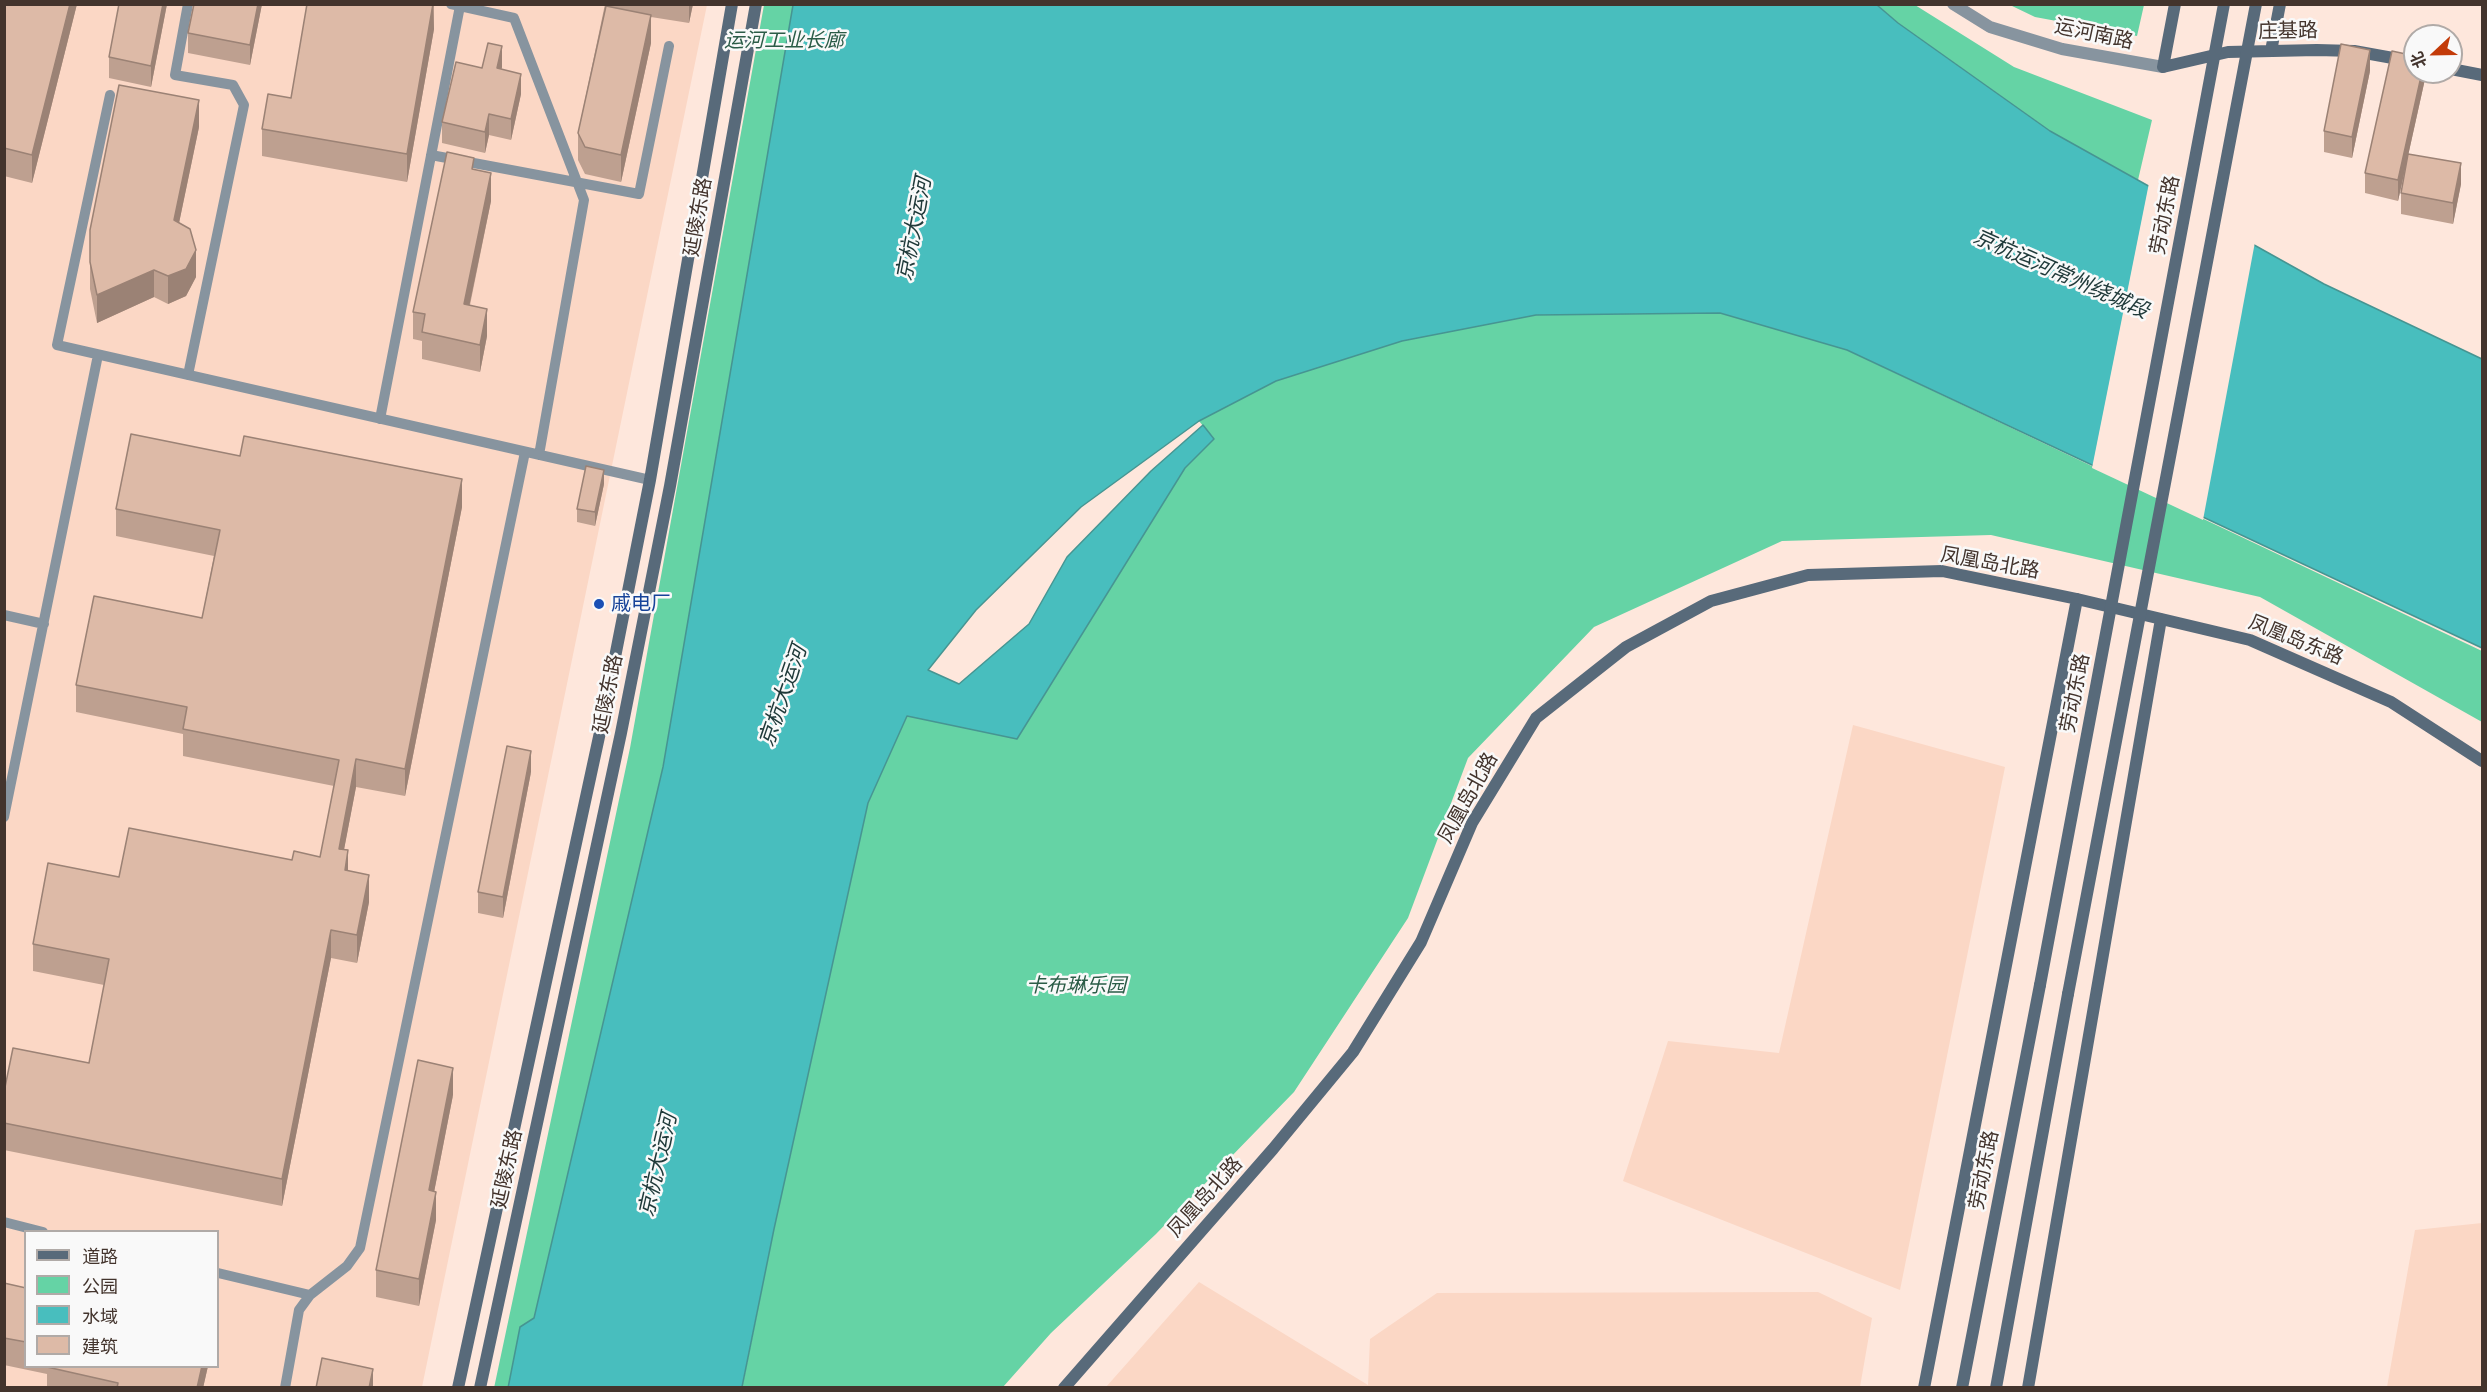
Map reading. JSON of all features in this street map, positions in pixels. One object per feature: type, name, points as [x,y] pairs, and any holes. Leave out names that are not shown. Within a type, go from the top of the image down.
[{"type":"main road","name":"延陵东路","points":[[459,1388],[602,723],[650,480],[732,4]]},
{"type":"main road","name":"延陵东路","points":[[480,1388],[648,598],[756,4]]},
{"type":"main road","points":[[2163,67],[2175,4]]},
{"type":"main road","name":"劳动东路","points":[[1962,1388],[2224,4]]},
{"type":"main road","points":[[1996,1388],[2068,994],[2256,4]]},
{"type":"main road","points":[[2271,51],[2280,4]]},
{"type":"main road","name":"庄基路","points":[[2163,67],[2228,52],[2354,51],[2403,60]]},
{"type":"main road","points":[[2463,71],[2482,75]]},
{"type":"main road","name":"凤凰岛北路","points":[[1064,1388],[1273,1149],[1353,1052],[1421,942],[1472,823],[1536,718],[1626,647],[1711,601],[1808,575],[1942,571],[2077,599]]},
{"type":"main road","points":[[1924,1388],[2077,599]]},
{"type":"main road","name":"凤凰岛东路","points":[[2077,599],[2250,640],[2391,702],[2482,761]]},
{"type":"main road","points":[[2028,1388],[2161,619]]},
{"type":"street","name":"运河南路","points":[[1953,4],[1990,27],[2051,46],[2163,67]]},
{"type":"lane","points":[[188,4],[175,75],[233,85],[244,105],[188,375]]},
{"type":"lane","points":[[380,419],[431,155],[456,5],[514,18],[584,200],[539,455]]},
{"type":"lane","points":[[431,155],[639,194],[669,46]]},
{"type":"lane","points":[[110,95],[57,345],[650,480]]},
{"type":"lane","points":[[4,818],[98,355]]},
{"type":"lane","points":[[285,1388],[299,1310],[310,1296],[347,1266],[360,1248],[525,452]]},
{"type":"lane","points":[[4,615],[44,624]]},
{"type":"lane","points":[[4,1222],[35,1230]]},
{"type":"lane","points":[[219,1273],[310,1296]]},
{"type":"shaded area","points":[[5,5],[707,5],[422,1387],[5,1388]]},
{"type":"shaded area","points":[[1853,725],[2005,767],[1900,1290],[1623,1181],[1668,1041],[1779,1053]]},
{"type":"shaded area","points":[[2482,1223],[2482,1387],[2387,1387],[2415,1230]]},
{"type":"shaded area","points":[[1199,1282],[1368,1385],[1370,1339],[1437,1293],[1818,1292],[1872,1318],[1860,1387],[1106,1387]]},
{"type":"green space","name":"运河工业长廊","points":[[764,5],[817,5],[670,752],[527,1387],[494,1388],[630,748]]},
{"type":"green space","points":[[1877,5],[1915,5],[2014,67],[2152,120],[2138,180],[2050,131],[1898,23]]},
{"type":"green space","points":[[2010,5],[2144,5],[2137,36],[2035,17]]},
{"type":"green space","name":"卡布琳乐园","points":[[1720,313],[1847,350],[2482,651],[2482,722],[2260,597],[1991,535],[1782,541],[1594,627],[1468,758],[1408,918],[1294,1092],[1156,1234],[1051,1333],[1003,1387],[742,1388],[774,1229],[868,803],[907,716],[1017,739],[1185,468],[1214,439],[1199,421],[1276,381],[1401,341],[1536,315]]},
{"type":"water","points":[[793,5],[1877,5],[1898,23],[2050,131],[2324,284],[2482,359],[2482,648],[1847,350],[1720,313],[1536,315],[1402,341],[1276,381],[1199,421],[1081,507],[976,610],[928,670],[959,684],[1029,624],[1067,557],[1151,471],[1203,425],[1214,439],[1185,468],[1017,739],[907,716],[868,803],[774,1229],[742,1387],[508,1388],[520,1327],[534,1318],[663,767]]},
{"type":"pier","points":[[2149,183],[2255,242],[2203,520],[2092,468]]},
{"type":"building","points":[[4,4],[70,4],[32,155],[4,148]]},
{"type":"building","points":[[119,4],[163,4],[151,66],[109,57]]},
{"type":"building","points":[[194,4],[258,4],[250,45],[188,33]]},
{"type":"building","points":[[307,4],[433,4],[407,154],[262,129],[268,94],[291,98]]},
{"type":"building","points":[[606,6],[651,15],[621,155],[585,147],[578,133]]},
{"type":"building","points":[[488,43],[502,46],[497,68],[521,74],[511,119],[489,114],[485,132],[442,122],[456,62],[482,68]]},
{"type":"building","points":[[2341,44],[2370,50],[2352,137],[2324,131]]},
{"type":"building","points":[[2392,51],[2403,53],[2403,84],[2419,84],[2398,180],[2365,173]]},
{"type":"building","points":[[119,85],[199,100],[174,220],[190,229],[196,250],[186,269],[168,276],[154,270],[97,295],[90,262],[90,230]]},
{"type":"building","points":[[447,152],[474,158],[472,169],[491,173],[464,304],[487,309],[480,345],[422,332],[425,314],[413,312]]},
{"type":"building","points":[[2408,154],[2461,163],[2453,203],[2401,193]]},
{"type":"building","points":[[131,434],[240,456],[244,436],[462,479],[405,769],[356,759],[339,849],[348,850],[345,870],[369,875],[357,935],[331,930],[282,1179],[4,1123],[4,1092],[13,1048],[89,1063],[109,959],[33,944],[48,863],[119,877],[129,828],[292,860],[294,851],[320,857],[339,760],[183,729],[187,707],[76,685],[94,596],[202,618],[220,530],[116,509]]},
{"type":"building","points":[[586,466],[604,470],[595,512],[577,509]]},
{"type":"building","points":[[507,746],[531,751],[503,897],[478,892]]},
{"type":"building","points":[[418,1060],[453,1068],[429,1190],[436,1192],[419,1279],[376,1270]]},
{"type":"building","points":[[4,1283],[24,1288],[24,1342],[4,1338]]},
{"type":"building","points":[[322,1358],[373,1369],[369,1388],[316,1388]]},
{"type":"building","points":[[51,1368],[202,1368],[197,1388],[117,1388],[118,1383]]},
{"type":"place","name":"戚电厂","points":[[599,604]]},
{"type":"water label","name":"京杭大运河","points":[[914,229]]},
{"type":"water label","name":"京杭运河常州绕城段","points":[[2061,274]]},
{"type":"water label","name":"京杭大运河","points":[[783,696]]},
{"type":"water label","name":"京杭大运河","points":[[658,1165]]}]
